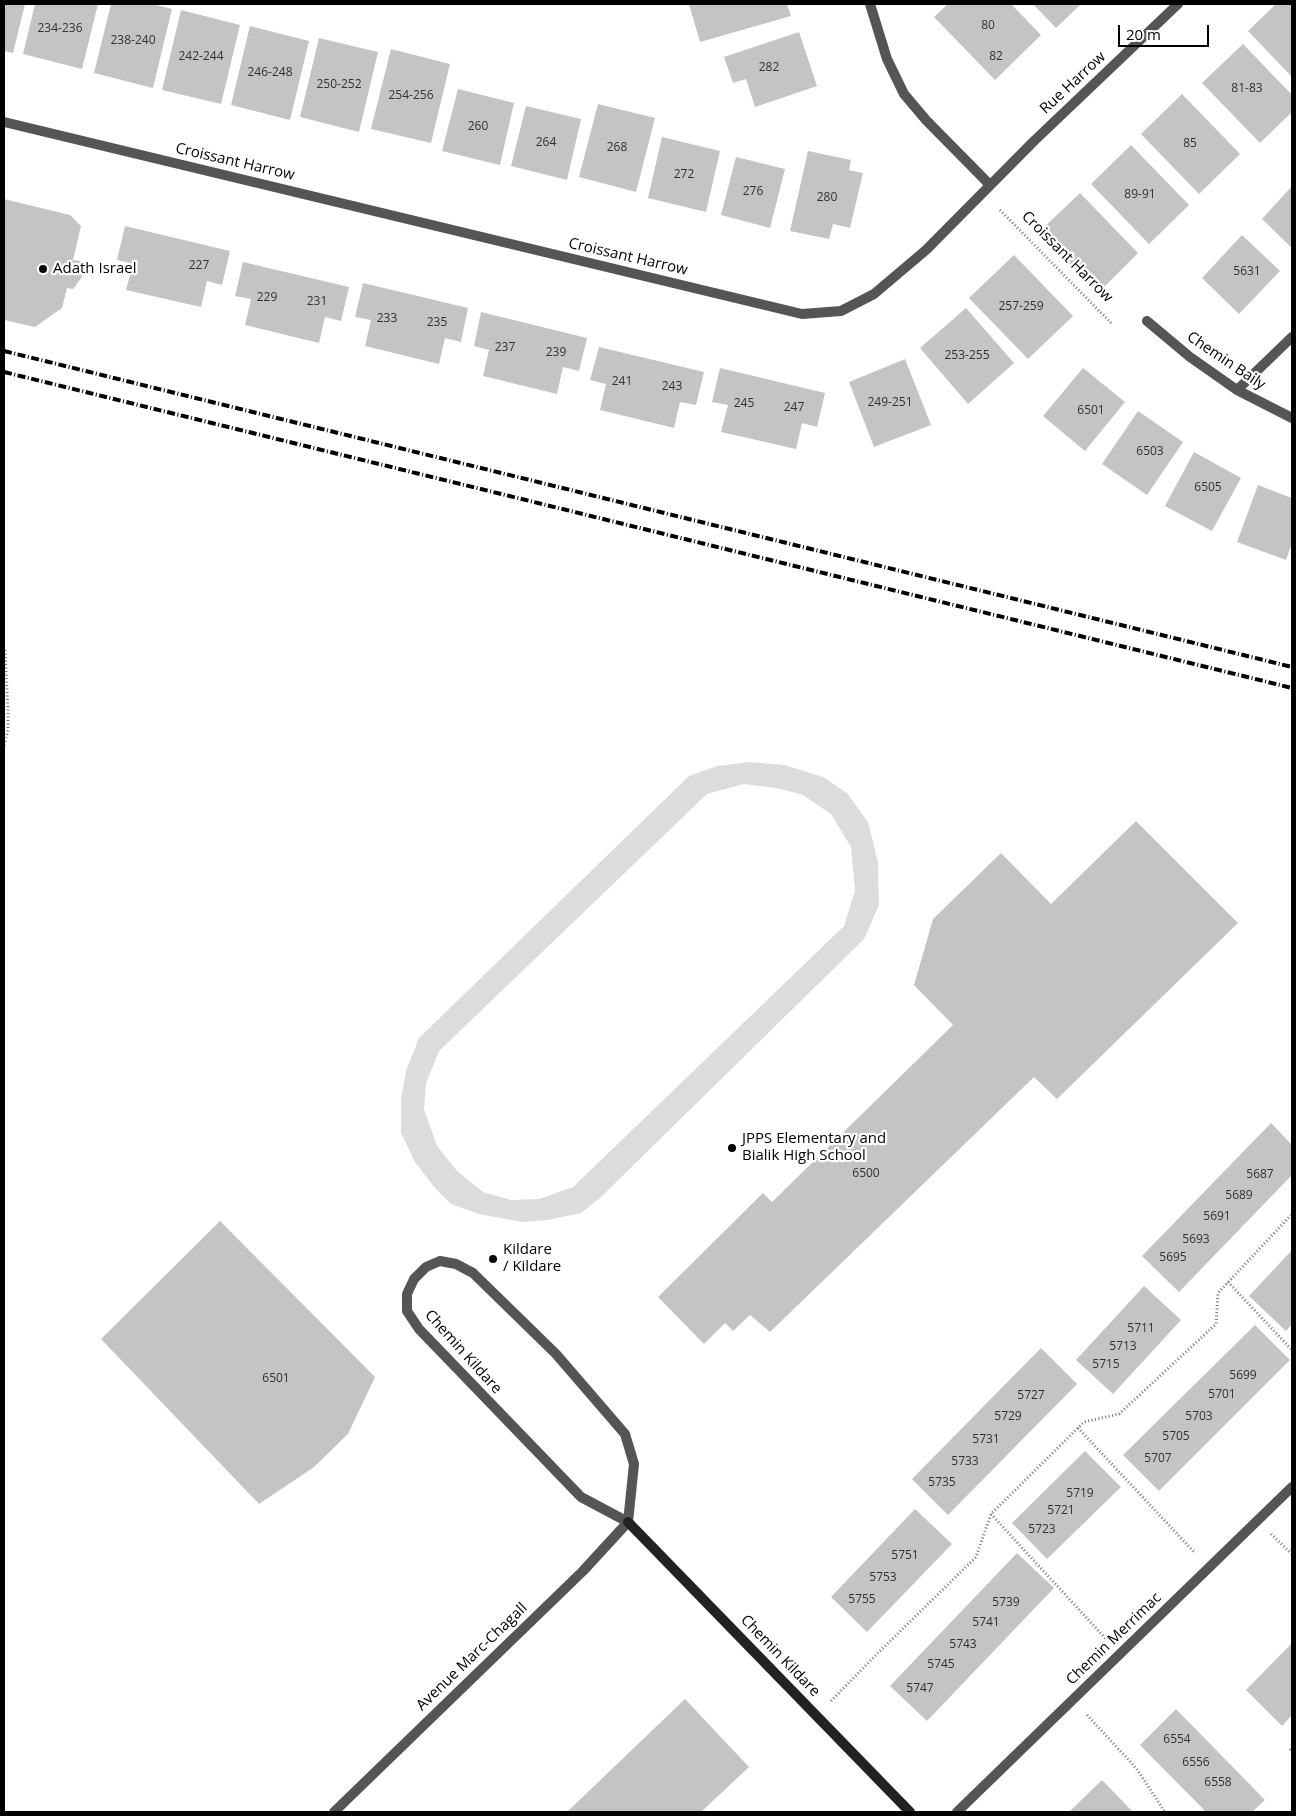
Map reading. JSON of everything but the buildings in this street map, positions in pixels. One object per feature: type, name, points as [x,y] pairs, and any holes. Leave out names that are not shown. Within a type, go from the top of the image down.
[{"type":"street","points":[[870,4],[887,59],[904,94],[926,120],[990,184]]},
{"type":"street","name":"Rue Harrow","points":[[990,184],[1178,4]]},
{"type":"street","name":"Croissant Harrow","points":[[4,122],[802,314],[841,311],[874,294],[926,250],[990,184]]},
{"type":"street","name":"Chemin Baily","points":[[1147,321],[1190,357],[1237,390],[1292,418]]},
{"type":"street","points":[[1237,390],[1292,337]]},
{"type":"street","name":"Chemin Kildare","points":[[628,1522],[634,1464],[625,1434],[556,1354],[472,1273],[456,1264],[440,1261],[426,1267],[414,1279],[407,1294],[407,1311],[419,1329],[581,1497],[628,1522],[910,1812]]},
{"type":"street","name":"Chemin Merrimac","points":[[957,1812],[1292,1487]]},
{"type":"street","name":"Avenue Marc-Chagall","points":[[334,1812],[583,1570],[628,1522]]},
{"type":"path","name":"Croissant Harrow","points":[[1000,210],[1112,324]]},
{"type":"path","points":[[4,745],[8,730],[5,650]]},
{"type":"path","points":[[817,1716],[976,1557],[991,1514],[1084,1422],[1119,1414],[1216,1324],[1218,1293],[1292,1214]]},
{"type":"path","points":[[1228,1282],[1292,1350]]},
{"type":"path","points":[[1078,1428],[1209,1568]]},
{"type":"path","points":[[991,1514],[1120,1654]]},
{"type":"path","points":[[1257,1521],[1292,1554]]},
{"type":"path","points":[[1073,1700],[1136,1768],[1165,1812]]},
{"type":"shaded area","points":[[750,762],[784,765],[823,777],[847,793],[868,822],[878,862],[879,905],[864,939],[600,1198],[581,1213],[548,1220],[522,1222],[479,1214],[451,1204],[435,1188],[415,1162],[401,1133],[401,1099],[406,1071],[419,1038],[689,776],[717,766]],"holes":[[[744,784],[776,788],[803,795],[831,814],[851,847],[855,891],[844,926],[573,1187],[539,1199],[511,1200],[483,1192],[457,1171],[437,1146],[424,1109],[426,1083],[439,1051],[707,794]]]},
{"type":"railway","points":[[4,351],[1292,667]]},
{"type":"railway","points":[[4,372],[1292,688]]},
{"type":"place","name":"Adath Israel","points":[[43,269]]},
{"type":"place","name":"JPPS Elementary and Bialik High School","points":[[732,1148]]},
{"type":"place","name":"Kildare / Kildare","points":[[493,1259]]}]
